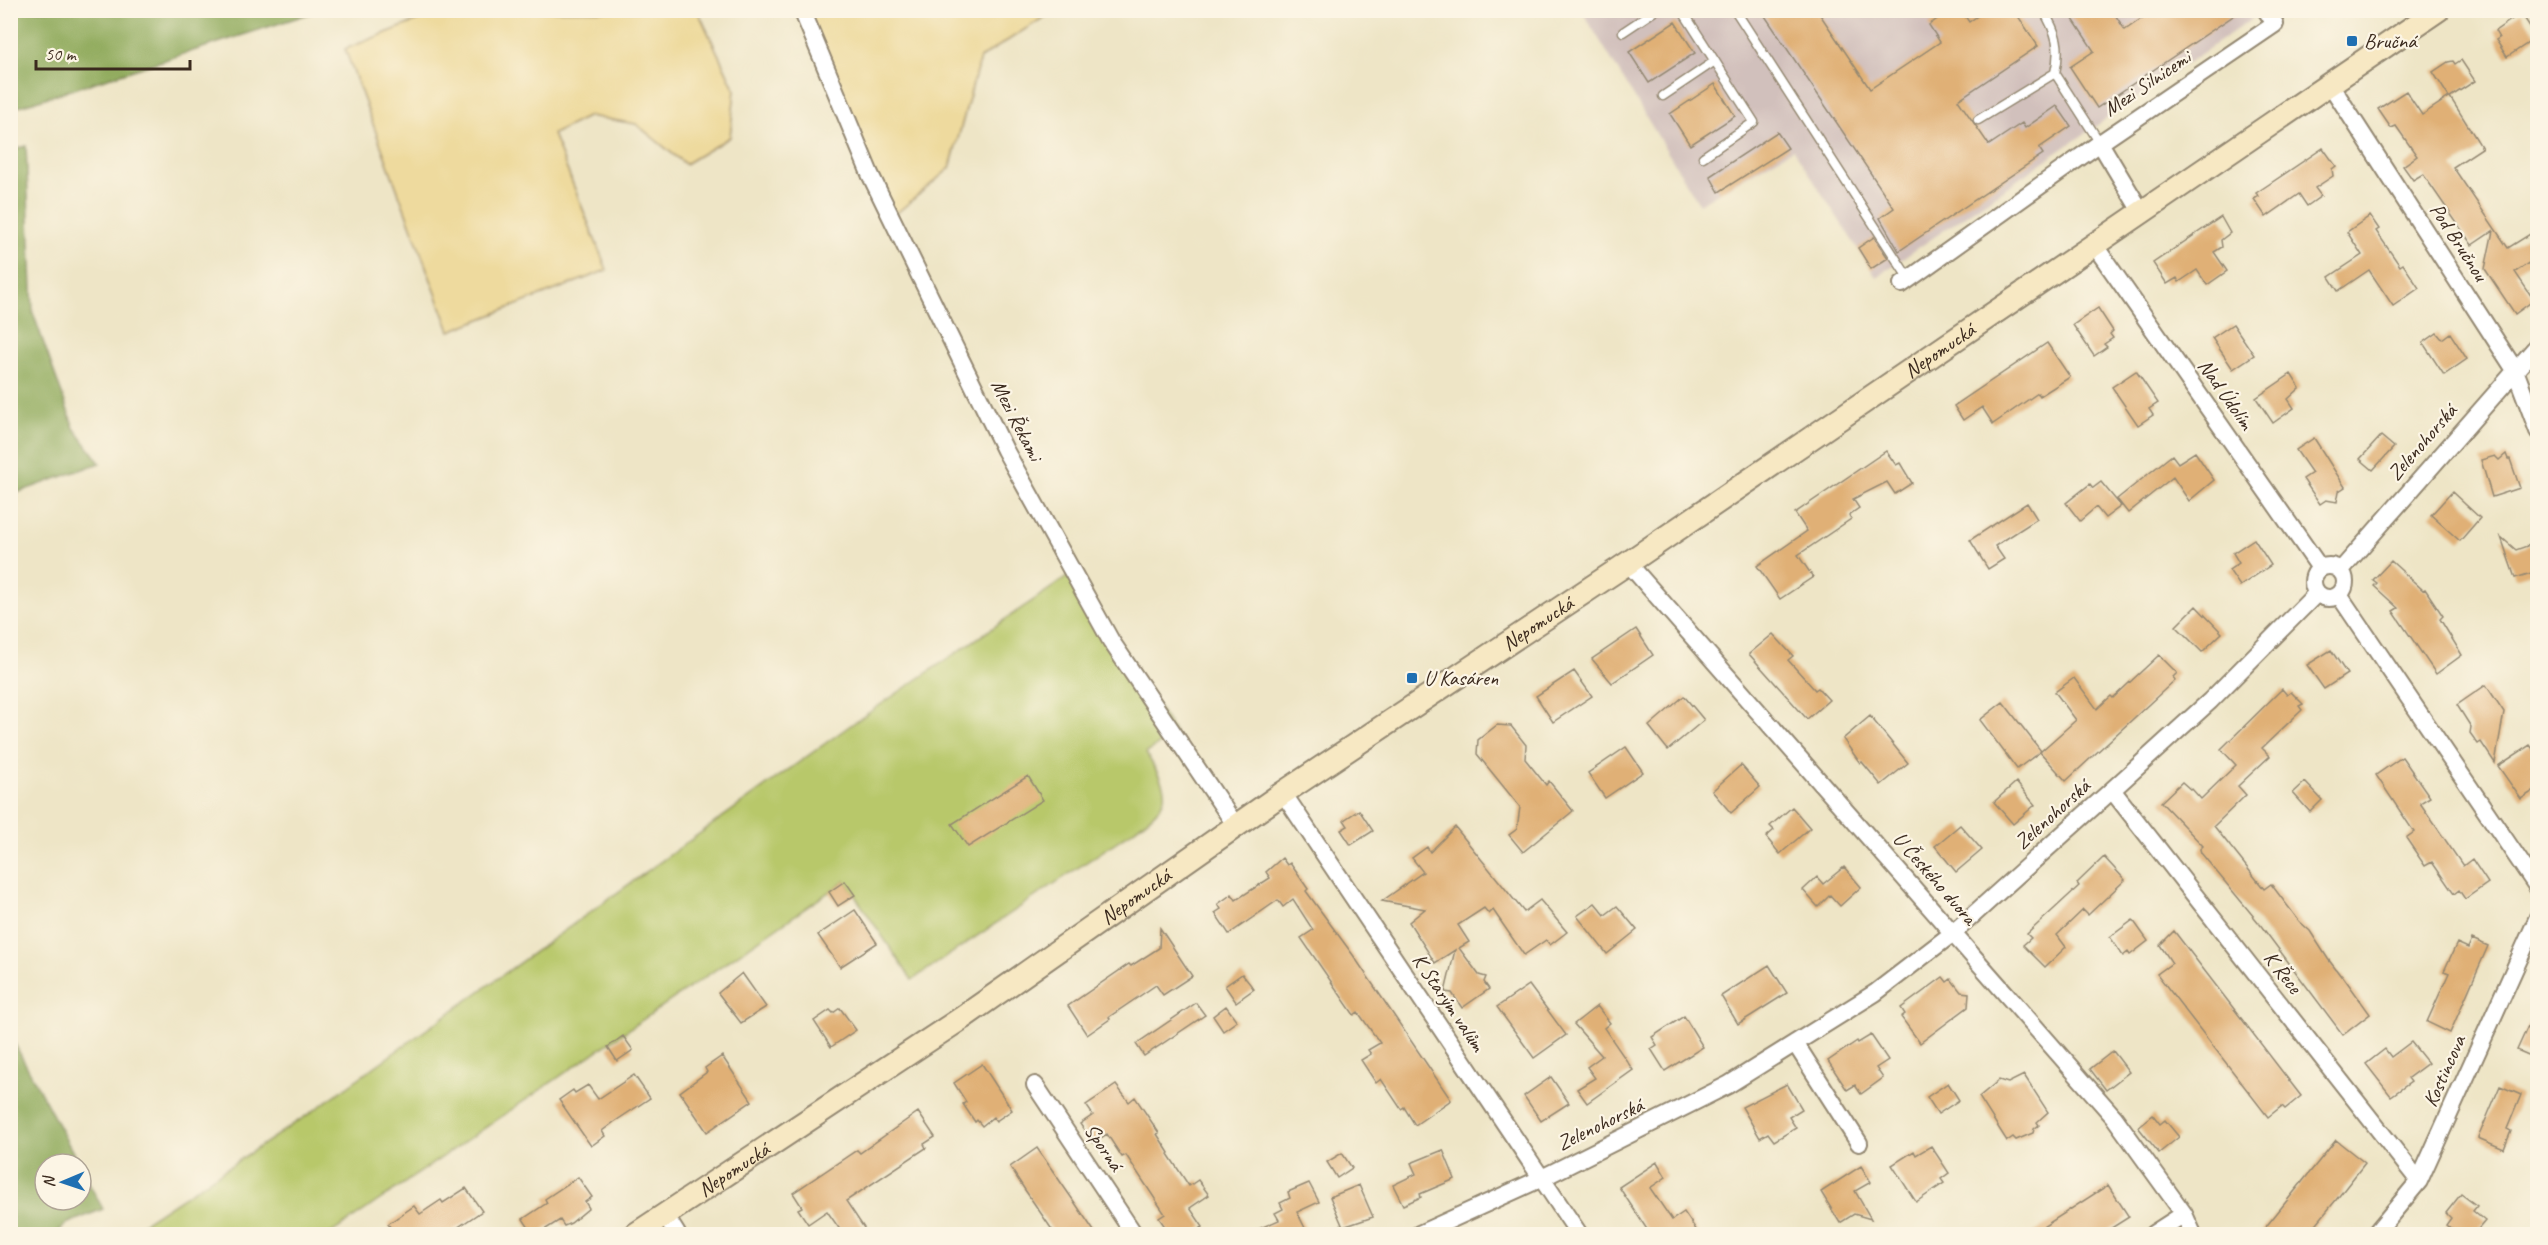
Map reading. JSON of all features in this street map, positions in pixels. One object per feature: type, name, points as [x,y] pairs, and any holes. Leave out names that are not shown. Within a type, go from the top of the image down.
[{"type":"street","name":"Mezi Řekami","points":[[802,10],[870,174],[1005,450],[1111,641],[1236,826]]},
{"type":"street","name":"Mezi Silnicemi","points":[[2142,213],[2100,143],[2275,24],[2266,10]]},
{"type":"street","name":"Nepomucká","points":[[636,1234],[962,1018],[1283,793],[1628,563],[2438,10]]},
{"type":"street","name":"Pod Bručnou","points":[[2330,84],[2515,370],[2538,431]]},
{"type":"street","points":[[1905,282],[2100,143]]},
{"type":"street","name":"Nad Údolím","points":[[2094,246],[2320,568]]},
{"type":"street","name":"Zelenohorská","points":[[2341,570],[2538,345]]},
{"type":"street","name":"U Českého dvora","points":[[1628,563],[2114,1117],[2184,1214],[2193,1234]]},
{"type":"street","points":[[2331,565],[2341,570],[2346,583],[2339,596],[2330,598],[2317,593],[2313,580],[2320,568],[2331,565]]},
{"type":"street","name":"Zelenohorská","points":[[1419,1234],[1540,1179],[1728,1085],[1875,993],[1953,933],[2112,790],[2210,701],[2317,593]]},
{"type":"street","points":[[2339,596],[2538,888]]},
{"type":"street","name":"K Řece","points":[[2112,790],[2419,1181]]},
{"type":"street","name":"K Starým valům","points":[[1283,793],[1579,1234]]},
{"type":"street","name":"Kostincova","points":[[2375,1234],[2419,1181],[2538,917]]},
{"type":"street","points":[[1795,1043],[1858,1143]]},
{"type":"street","name":"Sporná","points":[[1035,1085],[1134,1234]]},
{"type":"street","points":[[2152,1234],[2184,1214]]},
{"type":"street","points":[[664,1215],[677,1234]]},
{"type":"lane","points":[[1623,32],[1656,10]]},
{"type":"lane","points":[[1682,10],[1754,122],[1703,157]]},
{"type":"lane","points":[[1735,10],[1905,282]]},
{"type":"lane","points":[[1856,10],[1860,13],[1870,10]]},
{"type":"lane","points":[[2043,10],[2051,23],[2060,50],[2055,73],[2100,143]]},
{"type":"lane","points":[[1663,96],[1715,61]]},
{"type":"lane","points":[[1978,120],[2055,73]]},
{"type":"shaded area","points":[[2253,10],[2256,16],[1876,277],[1793,149],[1699,204],[1582,11]]},
{"type":"green space","points":[[11,10],[318,10],[318,11],[11,109]]},
{"type":"green space","points":[[26,146],[33,313],[74,428],[100,463],[11,495],[10,150]]},
{"type":"green space","points":[[1073,573],[1175,733],[1146,753],[1161,780],[1164,798],[1154,813],[1131,832],[912,980],[845,881],[330,1234],[127,1234],[306,1116],[855,722]]},
{"type":"green space","points":[[11,1037],[73,1152],[33,1152],[33,1212],[93,1212],[93,1191],[103,1209],[66,1224],[56,1234],[11,1234]]},
{"type":"sand","points":[[482,11],[698,11],[735,90],[730,137],[685,164],[636,124],[589,116],[553,134],[607,270],[450,331],[345,49],[427,17]]},
{"type":"sand","points":[[802,11],[1054,11],[980,58],[950,168],[891,218]]},
{"type":"building","points":[[1761,10],[1817,10],[1870,89],[1940,42],[1929,25],[1950,10],[1961,10],[1969,22],[1986,10],[2014,10],[2038,46],[1958,100],[1989,145],[2022,123],[2025,128],[2057,106],[2071,126],[2039,148],[2043,154],[1899,251],[1880,218],[1894,208]]},
{"type":"building","points":[[2067,10],[2112,10],[2125,30],[2154,10],[2242,10],[2097,108],[2070,67],[2094,51]]},
{"type":"building","points":[[2521,13],[2537,37],[2507,57],[2496,40],[2499,38],[2495,31]]},
{"type":"building","points":[[1675,22],[1695,53],[1649,83],[1629,52]]},
{"type":"building","points":[[2461,60],[2475,81],[2450,97],[2482,148],[2453,167],[2508,248],[2538,229],[2538,257],[2515,272],[2534,300],[2515,314],[2485,269],[2493,231],[2472,245],[2423,174],[2413,180],[2403,166],[2417,156],[2396,126],[2391,128],[2378,109],[2406,91],[2422,115],[2449,97],[2433,72],[2448,62],[2453,61],[2455,64]]},
{"type":"building","points":[[1715,84],[1735,116],[1690,145],[1670,114]]},
{"type":"building","points":[[1777,132],[1788,148],[1719,192],[1710,176]]},
{"type":"building","points":[[2323,148],[2336,166],[2332,169],[2333,176],[2315,188],[2321,196],[2307,206],[2299,194],[2266,217],[2254,199],[2259,196],[2256,193]]},
{"type":"building","points":[[2370,216],[2379,229],[2376,231],[2400,266],[2403,264],[2419,288],[2393,306],[2369,270],[2338,291],[2329,277],[2362,255],[2347,232]]},
{"type":"building","points":[[2221,217],[2230,233],[2221,240],[2222,247],[2214,252],[2227,271],[2207,285],[2197,270],[2179,282],[2177,278],[2167,284],[2153,263]]},
{"type":"building","points":[[1874,237],[1888,258],[1871,269],[1858,248]]},
{"type":"building","points":[[2098,308],[2113,331],[2110,334],[2113,338],[2104,344],[2107,347],[2094,356],[2073,325]]},
{"type":"building","points":[[2233,324],[2254,355],[2233,369],[2212,338]]},
{"type":"building","points":[[2437,333],[2442,339],[2450,333],[2467,359],[2444,375],[2423,343]]},
{"type":"building","points":[[2047,343],[2070,377],[2040,396],[2038,393],[1993,424],[1982,407],[1963,420],[1954,406]]},
{"type":"building","points":[[2136,371],[2158,403],[2149,409],[2153,415],[2138,425],[2112,387]]},
{"type":"building","points":[[2291,374],[2300,388],[2288,399],[2294,408],[2273,423],[2256,398]]},
{"type":"building","points":[[2381,436],[2394,447],[2373,470],[2360,459]]},
{"type":"building","points":[[2314,438],[2345,487],[2339,491],[2337,502],[2326,500],[2320,504],[2303,479],[2312,473],[2296,450]]},
{"type":"building","points":[[1886,451],[1896,465],[1900,463],[1912,483],[1895,494],[1887,482],[1853,499],[1859,508],[1849,515],[1851,519],[1798,555],[1813,577],[1780,599],[1757,566],[1807,531],[1795,513]]},
{"type":"building","points":[[2195,452],[2214,480],[2189,501],[2173,477],[2128,513],[2117,499],[2172,455],[2178,463]]},
{"type":"building","points":[[2506,454],[2520,488],[2492,497],[2481,460],[2495,456],[2499,460]]},
{"type":"building","points":[[2101,482],[2121,506],[2105,518],[2096,507],[2080,521],[2066,503],[2090,484],[2093,488]]},
{"type":"building","points":[[2452,492],[2480,518],[2460,541],[2431,515]]},
{"type":"building","points":[[2027,503],[2037,519],[1995,546],[2004,559],[1988,569],[1970,540]]},
{"type":"building","points":[[2501,537],[2516,550],[2538,542],[2538,571],[2515,578]]},
{"type":"building","points":[[2254,539],[2271,565],[2240,586],[2229,570],[2239,563],[2233,553]]},
{"type":"building","points":[[2391,561],[2423,590],[2425,589],[2443,616],[2440,619],[2462,655],[2436,674],[2393,611],[2398,608],[2374,586],[2377,583],[2373,580]]},
{"type":"building","points":[[2196,606],[2222,633],[2202,652],[2176,626]]},
{"type":"building","points":[[1636,629],[1653,655],[1612,683],[1592,659]]},
{"type":"building","points":[[1773,634],[1793,656],[1788,660],[1815,690],[1818,688],[1829,700],[1807,719],[1749,654]]},
{"type":"building","points":[[2331,650],[2347,674],[2324,689],[2307,665]]},
{"type":"building","points":[[2159,655],[2177,673],[2173,677],[2175,680],[2066,781],[2040,752],[2076,720],[2055,692],[2074,678],[2097,709],[2111,696],[2113,698]]},
{"type":"building","points":[[1574,671],[1592,696],[1553,722],[1536,696]]},
{"type":"building","points":[[2486,685],[2504,712],[2495,763],[2481,742],[2478,744],[2470,733],[2471,727],[2457,705]]},
{"type":"building","points":[[2282,689],[2287,695],[2291,692],[2303,704],[2299,706],[2302,710],[2262,748],[2270,756],[2238,786],[2246,795],[2214,826],[2264,889],[2271,884],[2299,921],[2310,931],[2328,959],[2370,1014],[2343,1035],[2259,923],[2201,853],[2200,849],[2203,846],[2161,802],[2182,782],[2201,799],[2236,765],[2221,749]]},
{"type":"building","points":[[1684,696],[1704,720],[1668,750],[1649,726]]},
{"type":"building","points":[[2003,702],[2041,751],[2017,769],[1980,720]]},
{"type":"building","points":[[1870,716],[1908,763],[1881,785],[1862,762],[1860,763],[1843,739]]},
{"type":"building","points":[[1497,725],[1511,726],[1526,745],[1525,759],[1546,785],[1549,781],[1573,811],[1523,852],[1509,835],[1517,829],[1520,807],[1477,754],[1478,740]]},
{"type":"building","points":[[2530,745],[2538,756],[2538,788],[2521,799],[2498,766]]},
{"type":"building","points":[[1626,747],[1643,772],[1605,798],[1588,773]]},
{"type":"building","points":[[2402,757],[2430,797],[2420,803],[2463,866],[2472,859],[2488,883],[2465,899],[2459,890],[2454,894],[2432,862],[2425,866],[2406,838],[2414,832],[2376,775]]},
{"type":"building","points":[[1741,765],[1760,787],[1731,813],[1712,791]]},
{"type":"building","points":[[1028,776],[1043,800],[968,847],[952,824]]},
{"type":"building","points":[[2016,782],[2035,805],[2013,824],[1994,802]]},
{"type":"building","points":[[2305,782],[2322,800],[2310,812],[2293,793]]},
{"type":"building","points":[[1792,807],[1810,828],[1780,854],[1766,837],[1774,830],[1770,826]]},
{"type":"building","points":[[1359,810],[1373,831],[1351,845],[1341,830],[1348,826],[1344,820]]},
{"type":"building","points":[[1960,825],[1982,850],[1956,872],[1935,846]]},
{"type":"building","points":[[1455,827],[1524,912],[1540,900],[1567,932],[1550,945],[1546,940],[1524,955],[1493,910],[1489,914],[1484,908],[1458,925],[1469,942],[1459,948],[1479,975],[1486,977],[1484,982],[1489,989],[1462,1008],[1452,993],[1445,992],[1455,950],[1435,963],[1409,922],[1425,909],[1382,901],[1423,872],[1412,858],[1427,847],[1430,852]]},
{"type":"building","points":[[2104,857],[2125,880],[2088,915],[2083,910],[2057,935],[2066,947],[2045,967],[2023,945],[2031,938],[2027,934],[2079,886],[2077,883]]},
{"type":"building","points":[[1282,858],[1287,865],[1290,863],[1308,889],[1306,891],[1353,955],[1451,1100],[1415,1125],[1404,1107],[1401,1109],[1381,1079],[1376,1083],[1361,1060],[1371,1054],[1368,1050],[1380,1043],[1358,1012],[1354,1015],[1301,938],[1313,930],[1293,899],[1283,907],[1278,900],[1229,934],[1215,913],[1221,909],[1218,904],[1232,894],[1236,900],[1270,878],[1266,872]]},
{"type":"building","points":[[1844,867],[1861,887],[1840,906],[1830,895],[1818,907],[1803,890],[1817,877],[1823,884]]},
{"type":"building","points":[[845,881],[855,895],[838,906],[829,892]]},
{"type":"building","points":[[1595,903],[1605,915],[1617,906],[1637,930],[1607,954],[1577,916]]},
{"type":"building","points":[[855,910],[877,943],[840,967],[818,935]]},
{"type":"building","points":[[2133,920],[2148,941],[2130,955],[2128,952],[2123,956],[2110,937]]},
{"type":"building","points":[[1160,928],[1192,976],[1163,995],[1156,985],[1087,1035],[1068,1006],[1129,964],[1131,966],[1159,948]]},
{"type":"building","points":[[2174,931],[2301,1096],[2285,1109],[2282,1106],[2268,1117],[2157,974],[2172,963],[2160,945]]},
{"type":"building","points":[[2472,939],[2488,946],[2450,1033],[2427,1022],[2449,973],[2444,971],[2457,943],[2468,948]]},
{"type":"building","points":[[1769,965],[1787,993],[1738,1024],[1721,996]]},
{"type":"building","points":[[742,973],[766,1007],[741,1023],[718,993]]},
{"type":"building","points":[[1242,974],[1254,989],[1236,1002],[1225,986]]},
{"type":"building","points":[[1943,977],[1947,982],[1951,979],[1961,992],[1969,993],[1968,1007],[1920,1043],[1901,1017],[1905,1014],[1901,1008]]},
{"type":"building","points":[[1529,985],[1566,1035],[1534,1058],[1497,1007]]},
{"type":"building","points":[[1196,1003],[1205,1015],[1144,1056],[1136,1044]]},
{"type":"building","points":[[2538,1004],[2538,1045],[2533,1057],[2517,1050]]},
{"type":"building","points":[[1226,1006],[1237,1021],[1223,1031],[1213,1016]]},
{"type":"building","points":[[1597,1006],[1610,1023],[1604,1028],[1633,1070],[1587,1103],[1577,1089],[1595,1078],[1587,1067],[1602,1056],[1574,1024]]},
{"type":"building","points":[[840,1008],[856,1030],[831,1047],[814,1021],[830,1010],[833,1013]]},
{"type":"building","points":[[1684,1016],[1703,1047],[1665,1071],[1651,1049],[1657,1045],[1652,1037]]},
{"type":"building","points":[[1871,1035],[1888,1060],[1876,1068],[1883,1078],[1861,1094],[1855,1085],[1847,1090],[1828,1061],[1857,1041],[1858,1043]]},
{"type":"building","points":[[623,1036],[633,1050],[617,1061],[608,1047]]},
{"type":"building","points":[[2411,1042],[2428,1063],[2408,1078],[2411,1082],[2391,1096],[2366,1064],[2385,1049],[2391,1057]]},
{"type":"building","points":[[2113,1051],[2129,1072],[2106,1090],[2090,1069]]},
{"type":"building","points":[[722,1056],[752,1101],[707,1132],[680,1092],[707,1072],[705,1068]]},
{"type":"building","points":[[982,1064],[1012,1110],[996,1121],[993,1117],[982,1126],[977,1120],[975,1122],[963,1104],[966,1102],[954,1083]]},
{"type":"building","points":[[634,1075],[650,1098],[602,1131],[605,1136],[591,1146],[559,1100],[573,1090],[575,1093],[588,1085],[598,1099]]},
{"type":"building","points":[[2024,1075],[2048,1112],[2037,1122],[2039,1125],[2033,1133],[2016,1140],[2013,1137],[2007,1141],[1979,1097],[1999,1080],[2008,1083]]},
{"type":"building","points":[[1551,1077],[1569,1103],[1541,1121],[1524,1096]]},
{"type":"building","points":[[1948,1083],[1959,1100],[1938,1114],[1927,1097]]},
{"type":"building","points":[[1787,1084],[1802,1109],[1789,1117],[1796,1128],[1774,1141],[1768,1133],[1760,1138],[1742,1107]]},
{"type":"building","points":[[1116,1085],[1129,1102],[1135,1097],[1159,1133],[1157,1134],[1168,1154],[1189,1186],[1198,1180],[1209,1195],[1190,1208],[1203,1227],[1191,1234],[1170,1234],[1159,1218],[1165,1214],[1126,1155],[1122,1157],[1107,1134],[1093,1143],[1080,1124],[1093,1115],[1086,1105]]},
{"type":"building","points":[[2500,1086],[2521,1095],[2507,1129],[2511,1131],[2504,1149],[2478,1138]]},
{"type":"building","points":[[918,1112],[935,1137],[924,1144],[926,1148],[846,1201],[868,1234],[843,1234],[827,1211],[808,1224],[798,1209],[802,1207],[793,1193],[857,1150],[860,1153]]},
{"type":"building","points":[[2153,1115],[2160,1124],[2165,1120],[2179,1137],[2159,1153],[2138,1127]]},
{"type":"building","points":[[2336,1140],[2365,1163],[2336,1200],[2308,1234],[2260,1234]]},
{"type":"building","points":[[1931,1146],[1949,1173],[1941,1179],[1944,1183],[1916,1202],[1892,1165],[1914,1151],[1916,1155]]},
{"type":"building","points":[[1037,1148],[1096,1234],[1055,1234],[1010,1167]]},
{"type":"building","points":[[1443,1150],[1455,1179],[1420,1194],[1421,1197],[1403,1205],[1393,1185],[1416,1174],[1411,1163]]},
{"type":"building","points":[[1342,1153],[1352,1168],[1337,1178],[1327,1162]]},
{"type":"building","points":[[1657,1162],[1666,1177],[1650,1188],[1672,1220],[1684,1212],[1699,1234],[1650,1234],[1619,1187]]},
{"type":"building","points":[[1861,1166],[1871,1182],[1855,1191],[1871,1219],[1854,1214],[1840,1223],[1821,1192]]},
{"type":"building","points":[[578,1177],[592,1197],[585,1202],[589,1208],[571,1223],[564,1226],[560,1220],[538,1234],[533,1234],[523,1219],[547,1203],[545,1199]]},
{"type":"building","points":[[1309,1183],[1319,1202],[1297,1212],[1308,1234],[1247,1234],[1279,1220],[1275,1213],[1283,1209],[1280,1203],[1290,1198],[1288,1192]]},
{"type":"building","points":[[1359,1185],[1373,1217],[1343,1227],[1330,1197]]},
{"type":"building","points":[[2108,1185],[2129,1217],[2102,1234],[2032,1234]]},
{"type":"building","points":[[466,1188],[482,1211],[448,1234],[395,1234],[388,1224],[414,1206],[420,1214],[441,1200],[443,1203]]},
{"type":"building","points":[[2461,1194],[2477,1206],[2473,1211],[2485,1221],[2474,1234],[2458,1234],[2446,1225],[2451,1218],[2446,1213]]},
{"type":"place","name":"Bručná","points":[[2352,41]]},
{"type":"place","name":"U Kasáren","points":[[1412,678]]}]
